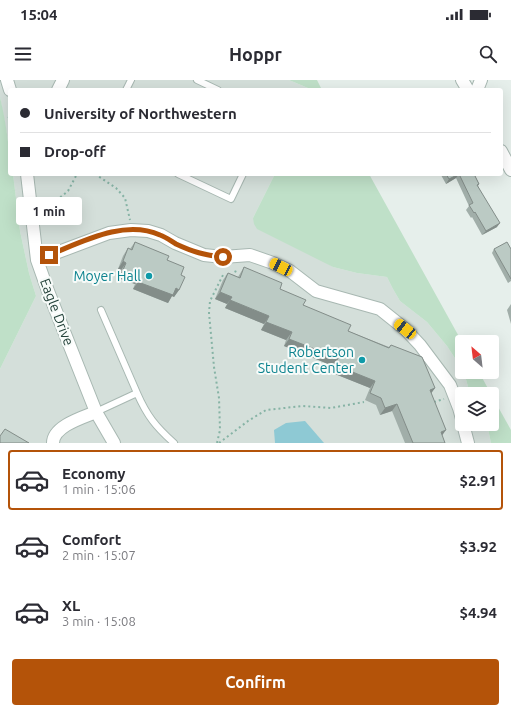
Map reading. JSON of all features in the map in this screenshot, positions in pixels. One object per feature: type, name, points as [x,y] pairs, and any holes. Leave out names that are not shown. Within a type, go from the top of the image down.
[{"type":"street","points":[[503,155],[511,170]]},
{"type":"street","name":"Eagle Drive","points":[[27,176],[38,260],[48,291],[96,412],[114,443]]},
{"type":"street","points":[[38,260],[109,233],[131,230],[148,231],[161,235],[175,243],[204,255],[223,257],[250,255],[290,271],[316,291],[380,309],[405,329],[420,345],[450,385],[455,398]]},
{"type":"street","points":[[53,443],[53,439],[64,426],[96,412]]},
{"type":"street","points":[[465,431],[468,443]]},
{"type":"lane","points":[[197,80],[214,88]]},
{"type":"lane","points":[[182,176],[231,199],[242,176]]},
{"type":"lane","points":[[101,310],[143,408],[156,426],[174,443]]},
{"type":"lane","points":[[96,412],[137,393]]},
{"type":"path","points":[[42,220],[51,205],[68,191],[76,176]]},
{"type":"path","points":[[98,176],[116,188],[125,198],[131,222]]},
{"type":"path","points":[[218,443],[220,430],[220,398],[214,367],[209,313],[210,301],[223,275],[232,278],[237,267]]},
{"type":"path","points":[[434,402],[449,397]]},
{"type":"path","points":[[218,443],[266,410],[303,406],[331,408],[364,402]]},
{"type":"shaded area","points":[[0,80],[289,80],[308,88],[8,88],[8,140],[0,97]]},
{"type":"shaded area","points":[[13,176],[274,176],[253,218],[333,267],[357,273],[387,277],[400,301],[427,322],[447,346],[455,358],[455,379],[466,379],[468,387],[455,387],[455,431],[488,431],[491,443],[0,443],[0,369],[36,296],[29,273],[20,231]]},
{"type":"green space","points":[[289,80],[317,80],[321,88],[308,88]]},
{"type":"green space","points":[[0,97],[8,146],[8,176],[13,176],[20,231],[29,273],[36,296],[0,369]]},
{"type":"green space","points":[[274,176],[370,176],[458,335],[455,335],[455,358],[427,322],[400,301],[387,277],[357,273],[333,267],[257,229],[253,218]]},
{"type":"green space","points":[[466,379],[483,379],[487,387],[468,387]]},
{"type":"green space","points":[[499,409],[511,430],[511,443],[491,443],[488,431],[499,431]]},
{"type":"water","points":[[305,421],[324,443],[275,443],[274,430],[286,423]]},
{"type":"building","points":[[447,176],[455,176],[449,179]]},
{"type":"building","points":[[460,176],[475,176],[479,184],[477,185],[500,223],[486,231],[469,205],[473,203]]},
{"type":"building","name":"Moyer Hall","points":[[135,242],[169,256],[167,260],[184,267],[181,275],[185,277],[179,290],[176,288],[173,295],[138,282],[140,277],[123,270],[126,263],[123,261],[128,248],[132,250]]},
{"type":"building","points":[[507,242],[511,249],[511,279],[494,249]]},
{"type":"building","name":"Robertson Student Center","points":[[244,267],[282,283],[280,289],[306,300],[303,305],[351,325],[348,331],[389,348],[391,345],[422,357],[435,388],[430,390],[446,430],[441,432],[445,443],[413,443],[397,404],[385,408],[381,398],[370,393],[375,381],[335,365],[338,358],[289,339],[292,332],[266,322],[269,316],[230,300],[232,297],[220,292],[228,273],[240,278]]},
{"type":"building","points":[[5,429],[29,443],[0,443],[0,436]]},
{"type":"place","name":"Moyer Hall","points":[[149,276]]},
{"type":"place","name":"Robertson Student Center","points":[[362,360]]},
{"type":"route","points":[[49,255],[109,233],[131,230],[148,231],[161,235],[175,243],[204,255],[223,257]]}]
